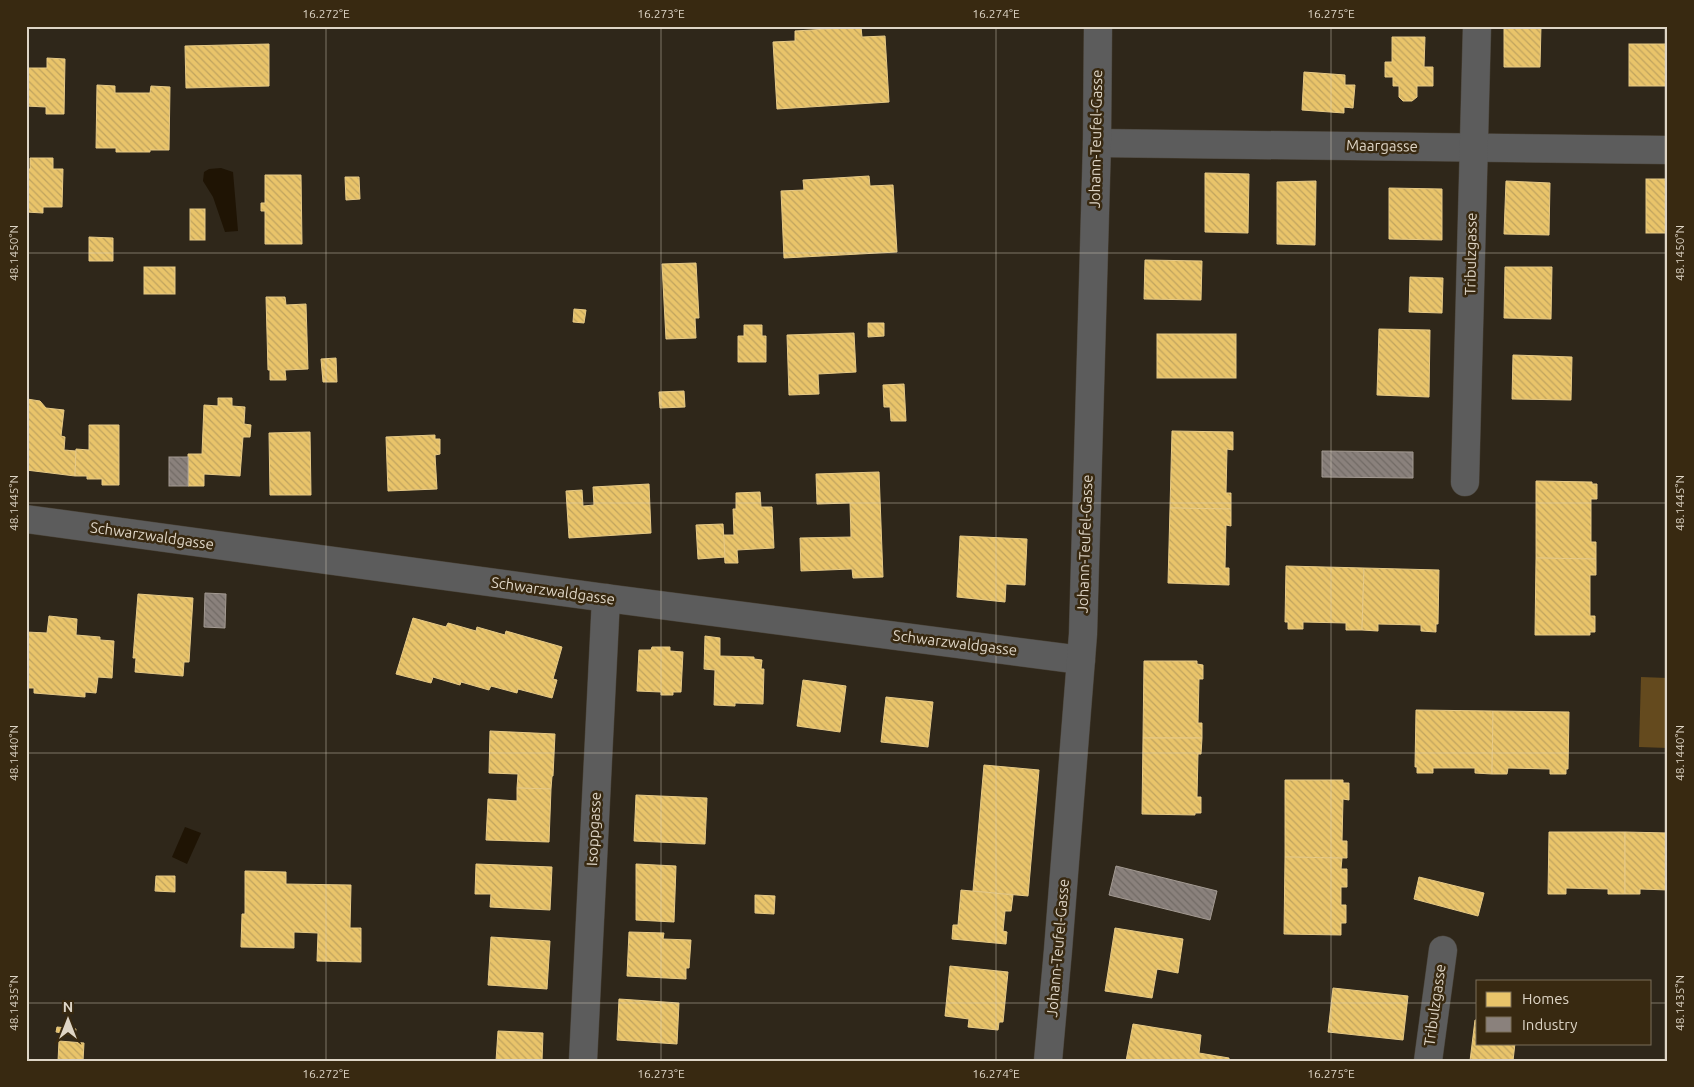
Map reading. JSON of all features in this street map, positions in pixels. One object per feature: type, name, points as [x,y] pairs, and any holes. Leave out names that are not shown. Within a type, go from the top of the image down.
[{"type":"street","name":"Johann-Teufel-Gasse","points":[[1048,1061],[1083,624],[1097,143],[1098,26]]},
{"type":"street","name":"Tribulzgasse","points":[[1465,482],[1477,26]]},
{"type":"street","name":"Maargasse","points":[[1097,143],[1668,150]]},
{"type":"street","name":"Schwarzwaldgasse","points":[[26,519],[1081,660]]},
{"type":"street","name":"Isoppgasse","points":[[582,1061],[606,598]]},
{"type":"street","name":"Tribulzgasse","points":[[1428,1061],[1442,950]]},
{"type":"shaded area","points":[[221,168],[233,172],[238,231],[225,232],[213,197],[203,181],[204,172],[209,169]]},
{"type":"shaded area","points":[[1641,677],[1668,678],[1668,748],[1639,747]]},
{"type":"shaded area","points":[[185,827],[201,833],[187,864],[172,857]]},
{"type":"building: Homes","points":[[1504,26],[1541,26],[1540,67],[1504,67]]},
{"type":"building: Homes","points":[[861,27],[862,37],[885,36],[889,102],[777,109],[773,42],[795,41],[795,31]]},
{"type":"building: Homes","points":[[1392,37],[1425,37],[1424,67],[1433,67],[1433,86],[1417,86],[1417,97],[1412,101],[1403,101],[1399,97],[1399,86],[1393,86],[1393,77],[1385,77],[1385,62],[1392,62]]},
{"type":"building: Homes","points":[[269,44],[269,86],[186,88],[185,46]]},
{"type":"building: Homes","points":[[1629,44],[1668,44],[1668,86],[1629,86]]},
{"type":"building: Homes","points":[[47,58],[65,59],[64,114],[46,114],[46,107],[26,106],[26,68],[47,68]]},
{"type":"building: Homes","points":[[1304,72],[1345,75],[1345,85],[1355,85],[1353,108],[1344,107],[1344,113],[1302,110]]},
{"type":"building: Homes","points":[[97,85],[115,86],[115,93],[150,93],[151,86],[170,87],[169,150],[116,152],[116,148],[96,148]]},
{"type":"building: Homes","points":[[30,158],[53,158],[53,169],[63,169],[62,207],[43,207],[43,213],[26,212],[26,169],[30,169]]},
{"type":"building: Homes","points":[[1205,173],[1249,174],[1248,233],[1205,232]]},
{"type":"building: Homes","points":[[265,175],[301,175],[302,244],[265,244],[265,211],[261,211],[261,203],[265,203]]},
{"type":"building: Homes","points":[[869,176],[870,186],[893,185],[897,252],[784,258],[781,191],[804,190],[803,180]]},
{"type":"building: Homes","points":[[345,177],[359,177],[360,199],[346,200]]},
{"type":"building: Homes","points":[[1646,179],[1668,179],[1668,233],[1646,233]]},
{"type":"building: Homes","points":[[1316,181],[1315,245],[1277,244],[1277,182]]},
{"type":"building: Homes","points":[[1506,181],[1550,183],[1549,235],[1504,234]]},
{"type":"building: Homes","points":[[1389,188],[1442,189],[1442,240],[1389,239]]},
{"type":"building: Homes","points":[[190,209],[205,209],[205,240],[190,240]]},
{"type":"building: Homes","points":[[89,237],[113,238],[113,261],[89,261]]},
{"type":"building: Homes","points":[[1145,260],[1202,261],[1201,300],[1144,299]]},
{"type":"building: Homes","points":[[696,263],[699,318],[695,318],[696,338],[666,339],[662,264]]},
{"type":"building: Homes","points":[[144,267],[175,267],[175,294],[144,294]]},
{"type":"building: Homes","points":[[1505,267],[1552,267],[1551,319],[1504,318]]},
{"type":"building: Homes","points":[[1410,277],[1443,278],[1442,313],[1409,312]]},
{"type":"building: Homes","points":[[266,297],[285,297],[286,305],[306,304],[308,369],[285,370],[286,380],[270,380],[270,370],[268,370]]},
{"type":"building: Homes","points":[[574,309],[586,310],[584,323],[573,322]]},
{"type":"building: Homes","points":[[868,323],[884,323],[884,336],[868,337]]},
{"type":"building: Homes","points":[[744,325],[762,325],[762,336],[766,336],[766,362],[738,362],[738,336],[744,336]]},
{"type":"building: Homes","points":[[1379,329],[1430,330],[1429,397],[1377,395]]},
{"type":"building: Homes","points":[[854,333],[856,372],[818,374],[819,394],[789,395],[787,335]]},
{"type":"building: Homes","points":[[1157,334],[1236,334],[1236,378],[1157,378]]},
{"type":"building: Homes","points":[[1513,355],[1572,357],[1571,400],[1512,399]]},
{"type":"building: Homes","points":[[336,358],[337,382],[323,382],[321,359]]},
{"type":"building: Homes","points":[[904,384],[906,421],[891,421],[890,407],[884,407],[883,385]]},
{"type":"building: Homes","points":[[684,391],[685,407],[660,408],[659,392]]},
{"type":"building: Homes","points":[[218,398],[232,398],[232,406],[245,407],[244,424],[251,425],[250,437],[243,437],[240,476],[204,474],[204,486],[188,486],[188,454],[202,454],[204,405],[218,406]]},
{"type":"building: Homes","points":[[27,399],[40,401],[46,408],[64,410],[61,436],[65,437],[64,450],[76,451],[75,476],[26,470]]},
{"type":"building: Homes","points":[[89,425],[119,425],[119,485],[102,485],[102,479],[87,479],[87,476],[75,476],[76,449],[89,450]]},
{"type":"building: Homes","points":[[1172,431],[1233,432],[1233,450],[1227,449],[1226,493],[1231,493],[1231,509],[1170,508]]},
{"type":"building: Homes","points":[[310,432],[311,495],[270,495],[269,433]]},
{"type":"building: Homes","points":[[435,435],[435,439],[440,439],[440,454],[435,455],[437,489],[388,491],[386,437]]},
{"type":"building: Homes","points":[[879,472],[883,577],[853,578],[852,569],[801,571],[800,538],[851,537],[850,503],[817,504],[816,474]]},
{"type":"building: Homes","points":[[1536,481],[1592,482],[1592,484],[1597,484],[1597,499],[1591,499],[1591,542],[1596,542],[1596,559],[1536,558]]},
{"type":"building: Homes","points":[[649,484],[651,533],[569,538],[566,491],[582,490],[583,506],[594,505],[593,487]]},
{"type":"building: Homes","points":[[760,492],[761,507],[772,507],[774,548],[737,550],[738,563],[725,563],[723,535],[734,535],[733,509],[736,509],[736,493]]},
{"type":"building: Homes","points":[[1170,508],[1231,509],[1231,526],[1226,525],[1225,568],[1229,568],[1229,585],[1168,583]]},
{"type":"building: Homes","points":[[723,524],[725,557],[698,559],[696,525]]},
{"type":"building: Homes","points":[[960,536],[1027,539],[1025,585],[1006,584],[1005,602],[957,597]]},
{"type":"building: Homes","points":[[1536,558],[1596,559],[1596,575],[1590,575],[1590,616],[1595,616],[1595,632],[1590,632],[1590,635],[1535,635]]},
{"type":"building: Homes","points":[[1286,566],[1364,568],[1362,630],[1346,630],[1346,623],[1303,622],[1303,629],[1288,629],[1288,622],[1285,622]]},
{"type":"building: Homes","points":[[1364,568],[1439,570],[1438,624],[1436,624],[1436,632],[1421,631],[1421,625],[1378,624],[1378,631],[1362,630]]},
{"type":"building: Homes","points":[[138,594],[193,598],[189,662],[184,662],[183,676],[135,672],[136,658],[133,658]]},
{"type":"building: Homes","points":[[49,616],[77,619],[76,635],[100,637],[100,640],[114,641],[112,678],[98,677],[96,693],[85,692],[85,697],[34,693],[34,688],[26,688],[26,632],[47,633]]},
{"type":"building: Homes","points":[[413,618],[446,627],[448,623],[476,631],[477,627],[505,635],[506,631],[562,647],[553,679],[557,680],[552,698],[518,689],[517,693],[491,686],[489,690],[461,682],[460,685],[433,677],[431,683],[396,674]]},
{"type":"building: Homes","points":[[705,636],[720,638],[720,656],[754,657],[754,659],[762,660],[761,669],[764,669],[763,704],[735,703],[735,706],[714,705],[715,670],[704,669]]},
{"type":"building: Homes","points":[[652,647],[670,647],[670,651],[683,652],[681,692],[673,692],[673,695],[661,695],[661,692],[637,691],[639,650],[651,650]]},
{"type":"building: Homes","points":[[1144,661],[1197,661],[1197,664],[1203,665],[1203,679],[1199,679],[1198,723],[1202,723],[1202,738],[1143,738]]},
{"type":"building: Homes","points":[[803,680],[846,686],[840,732],[797,726]]},
{"type":"building: Homes","points":[[886,697],[933,702],[928,747],[881,742]]},
{"type":"building: Homes","points":[[1416,710],[1493,711],[1492,774],[1475,773],[1475,768],[1433,768],[1433,773],[1417,773],[1417,767],[1415,767]]},
{"type":"building: Homes","points":[[1493,711],[1569,712],[1568,769],[1566,769],[1566,774],[1550,774],[1550,769],[1508,768],[1507,774],[1492,774]]},
{"type":"building: Homes","points":[[490,731],[555,734],[551,789],[517,788],[518,774],[489,773]]},
{"type":"building: Homes","points":[[1143,738],[1202,738],[1201,754],[1198,754],[1197,797],[1201,797],[1201,813],[1195,813],[1195,815],[1142,814]]},
{"type":"building: Homes","points":[[984,765],[1039,770],[1028,896],[973,891]]},
{"type":"building: Homes","points":[[1285,780],[1343,780],[1343,783],[1349,783],[1349,800],[1343,799],[1342,841],[1347,841],[1347,858],[1285,857]]},
{"type":"building: Homes","points":[[517,788],[551,789],[549,842],[486,840],[488,799],[517,801]]},
{"type":"building: Homes","points":[[636,795],[707,798],[705,844],[634,841]]},
{"type":"building: Homes","points":[[1549,832],[1625,832],[1625,894],[1608,894],[1608,889],[1566,888],[1566,894],[1548,894]]},
{"type":"building: Homes","points":[[1625,832],[1668,833],[1668,890],[1640,889],[1640,894],[1625,894]]},
{"type":"building: Homes","points":[[1285,857],[1342,858],[1341,869],[1347,869],[1347,887],[1341,887],[1341,905],[1346,905],[1346,923],[1341,923],[1341,935],[1284,934]]},
{"type":"building: Homes","points":[[476,864],[552,867],[550,910],[490,907],[491,894],[475,894]]},
{"type":"building: Homes","points":[[636,864],[676,866],[674,922],[636,920]]},
{"type":"building: Homes","points":[[245,871],[286,872],[286,884],[351,885],[350,928],[361,928],[361,962],[317,961],[318,933],[294,932],[294,948],[241,947],[242,914],[245,914]]},
{"type":"building: Homes","points":[[156,876],[175,876],[175,892],[155,891]]},
{"type":"building: Homes","points":[[1419,877],[1484,893],[1478,916],[1414,899]]},
{"type":"building: Homes","points":[[961,890],[1013,895],[1011,911],[1005,911],[1003,931],[1007,932],[1006,944],[952,939],[953,925],[958,925]]},
{"type":"building: Homes","points":[[755,895],[775,896],[774,914],[755,913]]},
{"type":"building: Homes","points":[[1115,928],[1183,939],[1178,973],[1157,969],[1152,998],[1105,991]]},
{"type":"building: Homes","points":[[629,932],[664,933],[663,939],[691,940],[689,968],[686,968],[686,979],[627,976]]},
{"type":"building: Homes","points":[[491,937],[550,941],[547,989],[488,985]]},
{"type":"building: Homes","points":[[950,966],[1008,972],[1003,1022],[999,1022],[998,1030],[968,1027],[969,1019],[945,1016]]},
{"type":"building: Homes","points":[[1333,988],[1408,996],[1403,1040],[1328,1032]]},
{"type":"building: Homes","points":[[619,999],[679,1003],[677,1044],[617,1040]]},
{"type":"building: Homes","points":[[1475,1020],[1476,1044],[1515,1044],[1513,1061],[1470,1061]]},
{"type":"building: Homes","points":[[1133,1024],[1201,1035],[1199,1053],[1229,1058],[1229,1061],[1126,1061]]},
{"type":"building: Homes","points":[[57,1027],[76,1029],[75,1035],[56,1032]]},
{"type":"building: Homes","points":[[498,1031],[543,1033],[542,1061],[496,1061]]},
{"type":"building: Homes","points":[[59,1041],[84,1043],[83,1061],[58,1061]]},
{"type":"building: Industry","points":[[1322,451],[1413,452],[1413,478],[1322,477]]},
{"type":"building: Industry","points":[[169,457],[188,457],[188,486],[169,486]]},
{"type":"building: Industry","points":[[205,593],[226,594],[225,628],[204,627]]},
{"type":"building: Industry","points":[[1116,866],[1217,891],[1210,920],[1109,895]]}]
